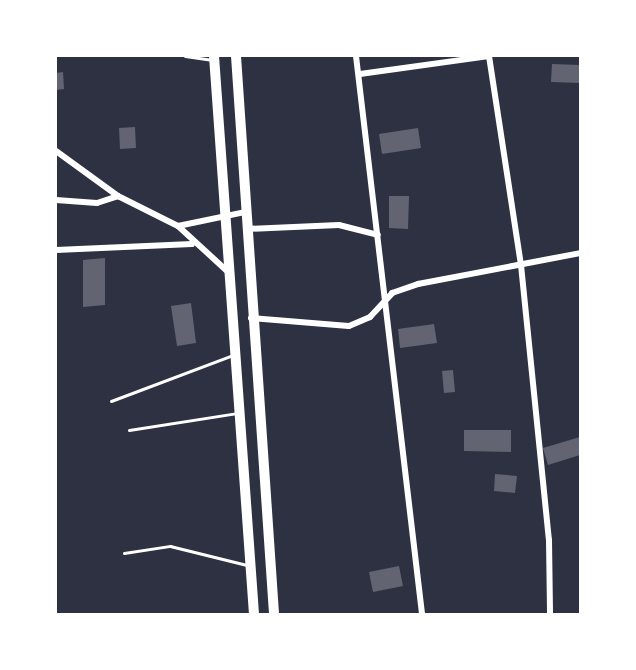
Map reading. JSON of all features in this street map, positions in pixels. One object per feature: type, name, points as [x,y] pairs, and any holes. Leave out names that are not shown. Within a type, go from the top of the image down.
[{"type":"highway","points":[[236,56],[251,318],[274,615]]},
{"type":"highway","points":[[214,58],[226,270],[235,354],[254,615]]},
{"type":"street","points":[[356,56],[360,74],[422,615]]},
{"type":"street","points":[[360,74],[489,56],[521,265],[549,540],[550,615]]},
{"type":"street","points":[[56,151],[118,195],[178,226],[192,244],[226,270]]},
{"type":"street","points":[[56,200],[97,203],[118,195]]},
{"type":"street","points":[[178,226],[224,213],[245,212]]},
{"type":"street","points":[[246,229],[339,225],[378,235]]},
{"type":"street","points":[[56,250],[192,244]]},
{"type":"street","points":[[251,318],[349,326],[370,317],[384,299],[418,284],[580,253]]},
{"type":"lane","points":[[185,56],[214,58]]},
{"type":"lane","points":[[111,400],[235,354]]},
{"type":"lane","points":[[129,430],[239,413]]},
{"type":"lane","points":[[124,553],[170,546],[251,566]]},
{"type":"building","points":[[552,64],[580,65],[580,83],[551,82]]},
{"type":"building","points":[[63,72],[64,89],[56,90],[56,73]]},
{"type":"building","points":[[135,127],[136,148],[120,149],[119,128]]},
{"type":"building","points":[[418,128],[421,148],[382,154],[379,134]]},
{"type":"building","points":[[389,196],[409,196],[408,229],[389,228]]},
{"type":"building","points":[[105,258],[105,305],[83,307],[83,260]]},
{"type":"building","points":[[191,303],[196,343],[177,346],[171,306]]},
{"type":"building","points":[[434,324],[437,343],[400,348],[398,329]]},
{"type":"building","points":[[453,370],[455,392],[444,393],[442,371]]},
{"type":"building","points":[[464,430],[511,430],[511,452],[464,451]]},
{"type":"building","points":[[580,437],[580,455],[548,465],[543,448]]},
{"type":"building","points":[[495,474],[517,476],[515,493],[494,491]]},
{"type":"building","points":[[399,566],[403,586],[373,592],[369,572]]}]
